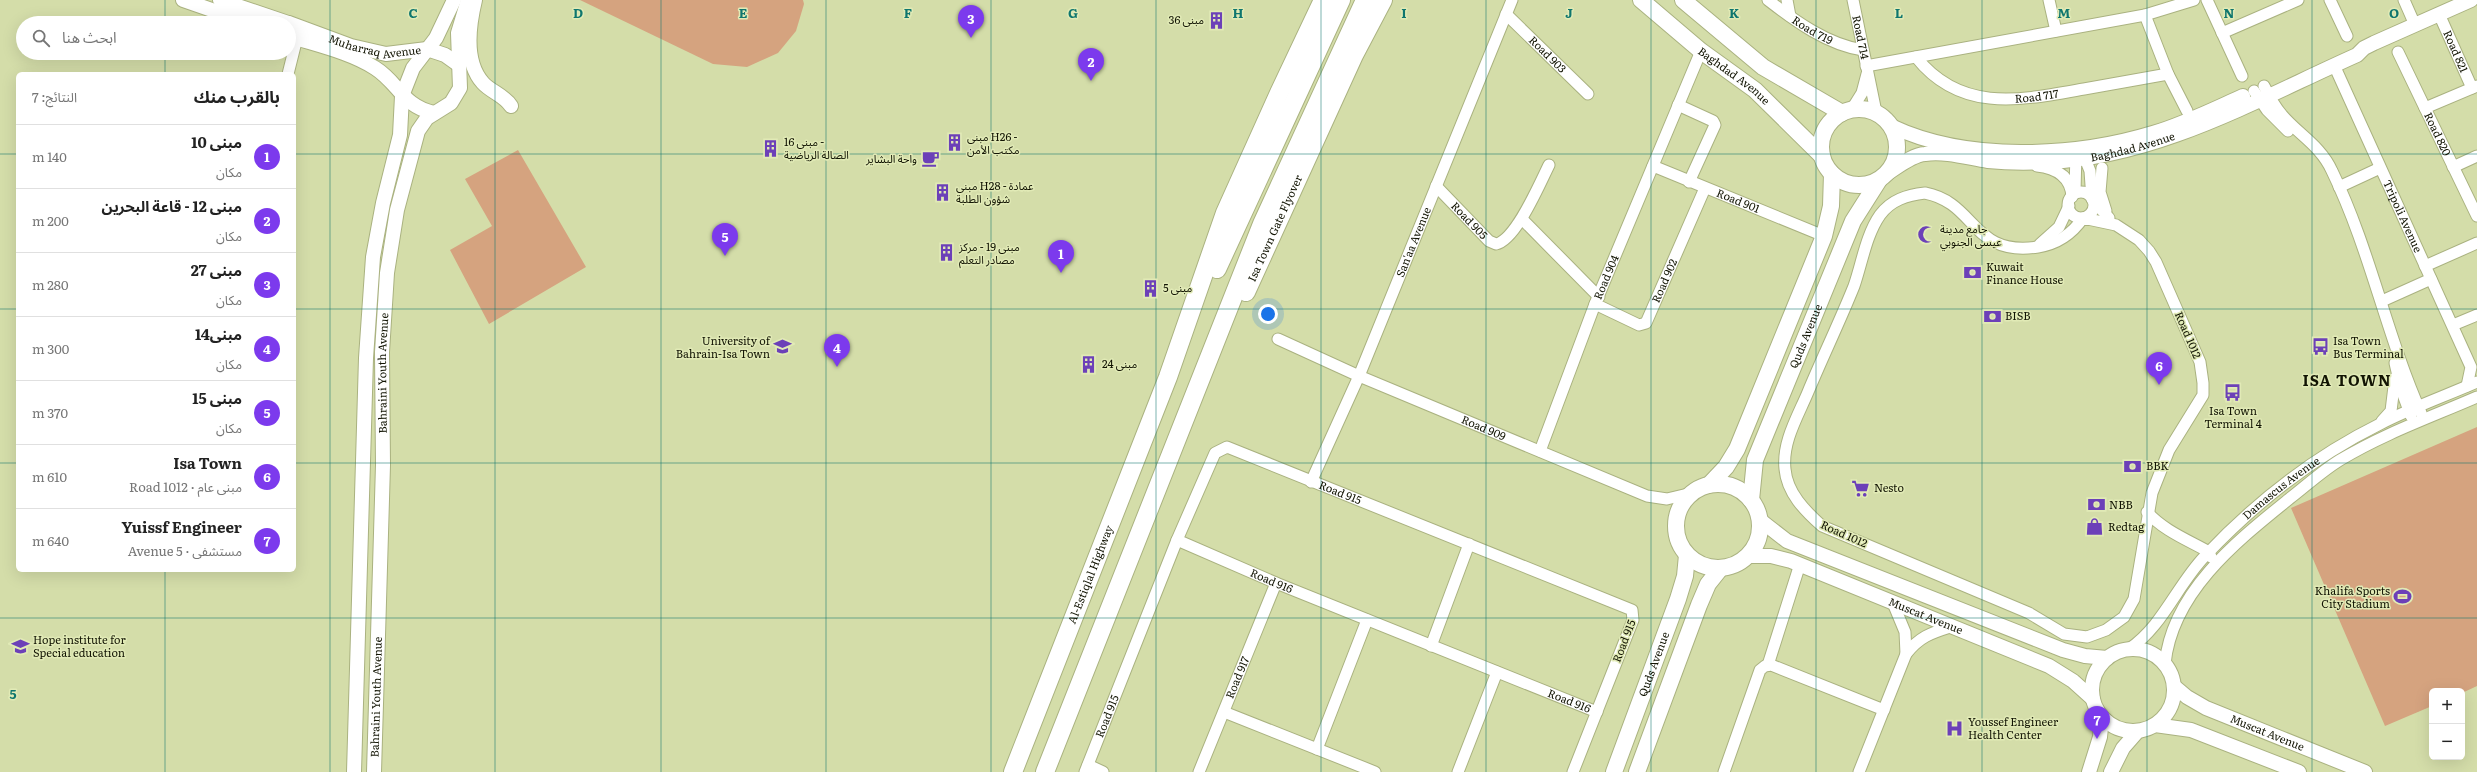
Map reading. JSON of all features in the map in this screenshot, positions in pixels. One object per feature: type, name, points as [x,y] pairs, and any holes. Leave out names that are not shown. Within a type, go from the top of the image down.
[{"type":"main road","points":[[1168,377],[1226,213],[1278,93],[1323,0]]},
{"type":"main road","points":[[1168,377],[1269,152],[1341,0]]},
{"type":"main road","points":[[1045,772],[1168,458],[1262,224],[1365,0]]},
{"type":"main road","name":"Isa Town Gate Flyover","points":[[1168,458],[1307,162],[1354,55],[1383,0]]},
{"type":"main road","name":"Baghdad Avenue","points":[[1642,0],[1701,51],[1755,90],[1822,156]]},
{"type":"main road","points":[[1683,0],[1763,67],[1847,111]]},
{"type":"main road","points":[[1860,109],[1876,112],[1891,126],[1897,144],[1895,160],[1883,176],[1859,186],[1849,184],[1832,174],[1822,156],[1821,143],[1825,131],[1832,120],[1847,111],[1860,109]]},
{"type":"main road","name":"Quds Avenue","points":[[1709,485],[1726,467],[1737,449],[1824,236],[1831,206],[1832,174]]},
{"type":"main road","name":"Quds Avenue","points":[[1751,500],[1755,460],[1853,220],[1883,176]]},
{"type":"main road","name":"Al-Estiqlal Highway","points":[[1013,772],[1168,377]]},
{"type":"main road","points":[[1709,485],[1728,485],[1736,488],[1751,500],[1760,520],[1759,539],[1749,556],[1736,565],[1720,569],[1702,565],[1687,555],[1677,534],[1676,523],[1679,511],[1692,493],[1709,485]]},
{"type":"main road","name":"Quds Avenue","points":[[1614,772],[1678,599],[1685,576],[1687,555]]},
{"type":"main road","name":"Quds Avenue","points":[[1637,772],[1699,605],[1708,584],[1720,569]]},
{"type":"street","points":[[183,0],[229,16]]},
{"type":"street","name":"Muharraq Avenue","points":[[220,0],[268,16]]},
{"type":"street","name":"Bahraini Youth Avenue","points":[[354,772],[369,295],[377,230],[400,135],[402,96],[413,68],[440,30],[454,0]]},
{"type":"street","name":"Bahraini Youth Avenue","points":[[374,772],[383,465],[382,352],[387,273],[397,210],[415,141],[422,123],[434,113],[451,104],[458,94],[461,84],[458,33],[468,0]]},
{"type":"street","points":[[475,0],[470,42],[473,68],[484,84],[512,106]]},
{"type":"street","name":"San'aa Avenue","points":[[1311,482],[1359,376],[1512,0]]},
{"type":"street","name":"Road 719","points":[[1768,0],[1790,16],[1838,44],[1863,50]]},
{"type":"street","points":[[1787,0],[1790,16]]},
{"type":"street","name":"Road 714","points":[[1853,0],[1876,112]]},
{"type":"street","points":[[2049,0],[2056,31]]},
{"type":"street","points":[[1867,70],[1916,57],[2145,15],[2194,0]]},
{"type":"street","points":[[2207,0],[2242,76]]},
{"type":"street","points":[[2222,33],[2280,4],[2298,0]]},
{"type":"street","points":[[2330,0],[2347,36]]},
{"type":"street","points":[[2404,0],[2415,25]]},
{"type":"street","name":"Baghdad Avenue","points":[[1883,176],[1924,154],[1937,154],[2011,163],[2079,154],[2154,133],[2334,65],[2357,55],[2364,48],[2471,0]]},
{"type":"street","name":"Road 903","points":[[1506,14],[1588,94]]},
{"type":"street","name":"Road 821","points":[[2425,108],[2474,87],[2438,14]]},
{"type":"street","points":[[2145,15],[2168,74],[2187,111]]},
{"type":"street","name":"Muharraq Avenue","points":[[296,26],[352,46],[386,54],[427,49],[445,55],[459,65]]},
{"type":"street","name":"Muharraq Avenue","points":[[296,38],[365,62],[377,69],[414,107],[434,113]]},
{"type":"street","name":"Baghdad Avenue","points":[[1891,126],[1922,138],[1986,150],[2113,154],[2172,138],[2354,48],[2364,48]]},
{"type":"street","name":"Road 904","points":[[1540,451],[1597,301],[1701,51]]},
{"type":"street","name":"Road 820","points":[[2398,52],[2477,216]]},
{"type":"street","name":"Road 717","points":[[1916,57],[1940,80],[1964,93],[1980,97],[2023,100],[2168,74]]},
{"type":"street","points":[[288,72],[290,60]]},
{"type":"street","name":"Tripoli Avenue","points":[[2334,65],[2431,279],[2474,369],[2472,384]]},
{"type":"street","name":"Road 714","points":[[1847,111],[1862,93],[1867,70]]},
{"type":"street","points":[[2261,93],[2276,120],[2293,136],[2305,143],[2312,144],[2326,160],[2339,187],[2382,301],[2413,409]]},
{"type":"street","points":[[1678,105],[1713,121],[1715,125],[1689,182]]},
{"type":"street","points":[[2079,154],[2093,184]]},
{"type":"street","points":[[2079,154],[2072,199],[2072,214],[2083,218],[2093,211],[2093,184],[2102,168],[2113,154]]},
{"type":"street","points":[[2453,167],[2477,156]]},
{"type":"street","points":[[2011,163],[2056,170],[2068,181],[2072,199],[2055,231],[2032,248]]},
{"type":"street","name":"Road 905","points":[[1436,186],[1493,243],[1504,241],[1522,219],[1549,165]]},
{"type":"street","name":"Road 901","points":[[1653,166],[1824,236]]},
{"type":"street","points":[[2102,168],[2100,192],[2112,221]]},
{"type":"street","points":[[2339,187],[2380,168]]},
{"type":"street","name":"Road 902","points":[[1597,301],[1639,325],[1646,323],[1705,188]]},
{"type":"street","name":"Road 1012","points":[[1914,194],[1937,196],[1948,200],[1958,208],[1971,225],[1991,242],[2010,249],[2032,248],[2059,241],[2071,232],[2083,218],[2112,221],[2139,240],[2156,262],[2200,362],[2203,383],[2203,395],[2169,450],[2147,512],[2140,569],[2130,610],[2124,617],[2106,630],[2087,637],[2064,634],[2029,613],[1822,526],[1803,510],[1792,492],[1785,469],[1788,439],[1854,286],[1872,232],[1887,207],[1904,197],[1914,194]]},
{"type":"street","points":[[2072,199],[2087,194],[2112,221]]},
{"type":"street","points":[[1522,219],[1597,301]]},
{"type":"street","points":[[2426,266],[2477,243]]},
{"type":"street","points":[[2382,301],[2431,279]]},
{"type":"street","points":[[2453,326],[2477,315]]},
{"type":"street","points":[[2381,423],[2391,412],[2395,365],[2392,337]]},
{"type":"street","name":"Road 909","points":[[1278,339],[1359,376],[1647,496],[1667,499],[1692,493]]},
{"type":"street","points":[[2395,365],[2419,421]]},
{"type":"street","name":"Damascus Avenue","points":[[2129,649],[2140,641],[2156,624],[2198,565],[2210,552],[2251,511],[2287,480],[2344,443],[2381,423],[2472,384]]},
{"type":"street","name":"Damascus Avenue","points":[[2165,664],[2170,639],[2180,614],[2204,578],[2226,554],[2259,524],[2339,461],[2419,421],[2477,397]]},
{"type":"street","name":"Road 915","points":[[1103,772],[1086,769],[1177,540],[1215,453],[1222,448],[1231,448],[1311,482],[1632,610],[1633,620],[1572,772]]},
{"type":"street","points":[[2147,512],[2160,525],[2193,546],[2210,552],[2210,564],[2204,578]]},
{"type":"street","name":"Muscat Avenue","points":[[1760,520],[1780,537],[2063,650],[2085,656],[2107,658]]},
{"type":"street","points":[[2145,527],[2160,525]]},
{"type":"street","name":"Road 916","points":[[1177,540],[1276,584],[1597,712]]},
{"type":"street","points":[[1431,646],[1469,544]]},
{"type":"street","points":[[2193,546],[2198,565]]},
{"type":"street","name":"Muscat Avenue","points":[[1749,556],[1771,556],[1800,564],[1950,627],[2049,666],[2073,681],[2093,699]]},
{"type":"street","points":[[1724,772],[1760,670],[1768,665],[1800,564]]},
{"type":"street","name":"Road 917","points":[[1199,772],[1276,584]]},
{"type":"street","points":[[1893,603],[1905,632],[1906,654]]},
{"type":"street","points":[[1317,749],[1367,620]]},
{"type":"street","points":[[1859,772],[1906,654],[1924,635],[1950,627]]},
{"type":"street","points":[[2090,772],[2100,737],[2102,718],[2093,699],[2094,676],[2107,658],[2129,649],[2149,652],[2165,664],[2174,686],[2170,708],[2155,726]]},
{"type":"street","points":[[1768,665],[1884,710]]},
{"type":"street","points":[[1458,772],[1497,672]]},
{"type":"street","name":"Muscat Avenue","points":[[2174,686],[2187,697],[2206,708],[2365,772]]},
{"type":"street","points":[[1224,712],[1375,772]]},
{"type":"street","points":[[2102,718],[2122,730],[2137,732],[2155,726],[2191,730],[2299,772]]},
{"type":"street","points":[[2111,772],[2123,748],[2137,732]]},
{"type":"street","points":[[375,754],[380,772]]},
{"type":"shaded area","points":[[580,0],[803,0],[804,4],[796,31],[778,53],[747,67],[713,64]]},
{"type":"shaded area","points":[[518,150],[586,267],[489,324],[450,250],[492,226],[465,179]]},
{"type":"shaded area","name":"Khalifa Sports City Stadium","points":[[2477,427],[2477,686],[2465,692],[2465,688],[2429,688],[2429,707],[2385,726],[2291,508]]},
{"type":"place","name":"مبنى 36","points":[[1217,20]]},
{"type":"place","name":"مبنى 27","points":[[971,38]]},
{"type":"place","name":"مبنى 12 - قاعة البحرين","points":[[1091,81]]},
{"type":"place","name":"مبنى H26 - مكتب الأمن","points":[[954,143]]},
{"type":"place","name":"مبنى 16 - الصالة الرياضية","points":[[771,148]]},
{"type":"place","name":"واحة البشاير","points":[[930,159]]},
{"type":"place","name":"مبنى H28 - عمادة شؤون الطلبة","points":[[943,192]]},
{"type":"place","name":"جامع مدينة عيسى الجنوبي","points":[[1927,235]]},
{"type":"place","name":"مبنى 19 - مركز مصادر التعلم","points":[[946,253]]},
{"type":"place","name":"مبنى 15","points":[[725,256]]},
{"type":"place","name":"مبنى 10","points":[[1061,273]]},
{"type":"place","name":"Kuwait Finance House","points":[[1973,273]]},
{"type":"place","name":"مبنى 5","points":[[1150,288]]},
{"type":"place","name":"BISB","points":[[1992,316]]},
{"type":"place","name":"University of Bahrain-Isa Town","points":[[783,347]]},
{"type":"place","name":"Isa Town Bus Terminal","points":[[2320,347]]},
{"type":"place","name":"مبنى 24","points":[[1089,364]]},
{"type":"place","name":"مبنى14","points":[[837,367]]},
{"type":"place","name":"Isa Town","points":[[2159,385]]},
{"type":"place","name":"Isa Town Terminal 4","points":[[2233,393]]},
{"type":"place","name":"BBK","points":[[2133,466]]},
{"type":"place","name":"Nesto","points":[[1861,488]]},
{"type":"place","name":"NBB","points":[[2096,505]]},
{"type":"place","name":"Redtag","points":[[2095,527]]},
{"type":"place","name":"Khalifa Sports City Stadium","points":[[2403,597]]},
{"type":"place","name":"Hope institute for Special education","points":[[20,646]]},
{"type":"place","name":"Youssef Engineer Health Center","points":[[1955,728]]},
{"type":"place","name":"Yuissf Engineer","points":[[2097,739]]},
{"type":"district","name":"ISA TOWN","points":[[2347,381]]}]
